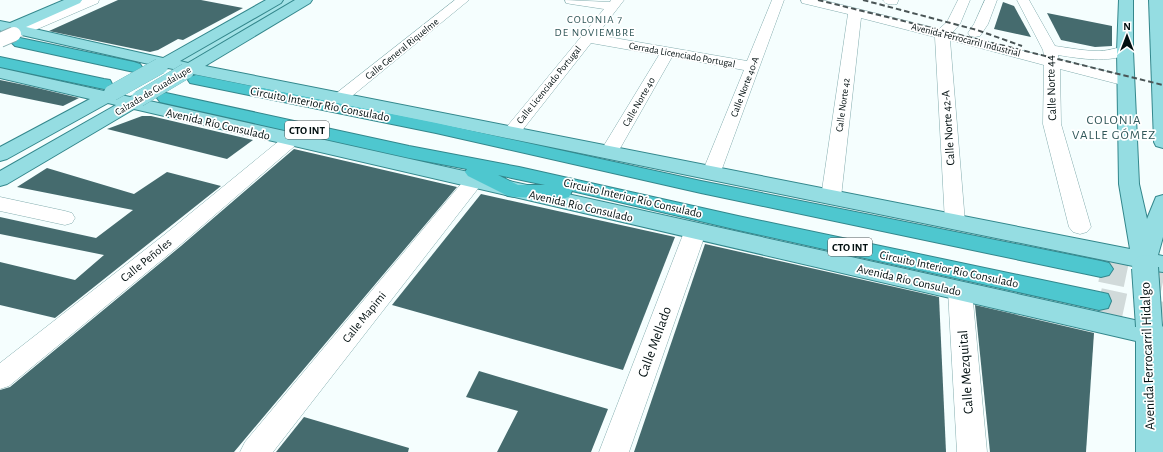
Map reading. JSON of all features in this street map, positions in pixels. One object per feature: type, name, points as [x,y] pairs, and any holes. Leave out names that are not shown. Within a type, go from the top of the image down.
[{"type":"highway","points":[[11,33],[134,67]]},
{"type":"highway","name":"CTO INT","points":[[0,62],[107,92]]},
{"type":"highway","name":"Circuito Interior Río Consulado","points":[[191,73],[470,135],[604,158],[701,186],[1101,269]]},
{"type":"highway","name":"Circuito Interior Río Consulado","points":[[166,98],[446,159],[519,173],[738,223],[1099,301]]},
{"type":"highway","points":[[470,135],[551,141]]},
{"type":"highway","points":[[446,159],[515,191],[610,193]]},
{"type":"main road","points":[[11,33],[75,0]]},
{"type":"main road","name":"Calzada de Guadalupe","points":[[0,155],[107,92],[162,64],[275,0]]},
{"type":"main road","name":"Calzada de Guadalupe","points":[[0,180],[135,101],[191,73],[305,0]]},
{"type":"main road","name":"Avenida Ferrocarril Hidalgo","points":[[1126,0],[1125,51],[1129,184],[1151,264],[1154,332],[1151,452]]},
{"type":"main road","points":[[1156,0],[1163,142]]},
{"type":"main road","name":"CTO INT","points":[[11,33],[162,64],[191,73],[340,98],[551,141],[604,158],[712,173],[955,222],[1151,264]]},
{"type":"main road","name":"Avenida Río Consulado","points":[[0,73],[107,92],[135,101],[291,140],[473,182],[960,291],[1154,332]]},
{"type":"main road","name":"Avenida Ferrocarril Hidalgo","points":[[1151,264],[1163,202]]},
{"type":"street","points":[[11,33],[93,0]]},
{"type":"street","points":[[11,33],[101,0]]},
{"type":"street","name":"Calle General Riquelme","points":[[340,98],[463,0]]},
{"type":"street","points":[[571,0],[616,3]]},
{"type":"street","name":"Calle Norte 40-A","points":[[712,173],[778,0]]},
{"type":"street","name":"Avenida Ferrocarril Industrial","points":[[807,0],[855,12],[946,30],[1051,56],[1114,55],[1125,51]]},
{"type":"street","points":[[946,30],[964,0]]},
{"type":"street","points":[[975,33],[981,24],[991,0]]},
{"type":"street","name":"Calle Norte 44","points":[[1023,0],[1051,56],[1052,124],[1080,227]]},
{"type":"street","name":"Calle Licenciado Portugal","points":[[511,133],[616,3]]},
{"type":"street","name":"Calle Norte 42","points":[[830,197],[855,12]]},
{"type":"street","name":"Avenida Ferrocarril Industrial","points":[[946,30],[975,33],[1126,81]]},
{"type":"street","name":"Calle Norte 42-A","points":[[946,30],[955,222]]},
{"type":"street","name":"Cerrada Licenciado Portugal","points":[[587,38],[753,67]]},
{"type":"street","name":"Calle Norte 40","points":[[604,158],[668,52]]},
{"type":"street","name":"Calle Peñoles","points":[[0,378],[172,240],[266,151],[291,140]]},
{"type":"street","name":"Calle Mapimi","points":[[255,452],[473,182]]},
{"type":"street","points":[[0,204],[65,218]]},
{"type":"street","name":"Calle Mellado","points":[[614,452],[696,232]]},
{"type":"street","name":"Calle Mezquital","points":[[960,291],[972,452]]},
{"type":"shaded area","points":[[283,0],[296,0],[189,63],[179,60]]},
{"type":"building","points":[[118,0],[201,0],[243,8],[183,40],[178,39],[158,50],[150,52],[49,31]]},
{"type":"building","points":[[1003,2],[1014,6],[1031,37],[994,29]]},
{"type":"building","points":[[1047,13],[1112,26],[1112,46],[1095,47],[1061,40]]},
{"type":"building","points":[[0,80],[79,98],[63,106],[0,93]]},
{"type":"building","points":[[142,116],[151,116],[253,140],[227,159],[107,129]]},
{"type":"building","points":[[294,149],[457,187],[234,452],[0,452],[0,390],[10,387],[181,246]]},
{"type":"building","points":[[47,168],[134,194],[167,172],[221,186],[55,318],[0,305],[0,262],[75,280],[104,255],[0,234],[0,217],[96,238],[133,210],[17,187]]},
{"type":"building","points":[[481,194],[675,237],[623,370],[392,305]]},
{"type":"building","points":[[705,244],[939,297],[946,452],[634,452]]},
{"type":"building","points":[[975,305],[1094,333],[1086,452],[990,452]]},
{"type":"building","points":[[479,371],[608,409],[591,452],[497,452],[518,411],[466,397]]},
{"type":"building","points":[[304,417],[409,448],[408,452],[276,452]]},
{"type":"tunnel","points":[[1101,269],[1163,282]]},
{"type":"tunnel","points":[[1099,301],[1163,315]]},
{"type":"railway","points":[[818,0],[1163,85]]},
{"type":"railway","points":[[863,0],[977,30],[1022,46]]},
{"type":"district","name":"COLONIA 7 DE NOVIEMBRE","points":[[595,25]]},
{"type":"district","name":"COLONIA VALLE GÓMEZ","points":[[1114,128]]}]
